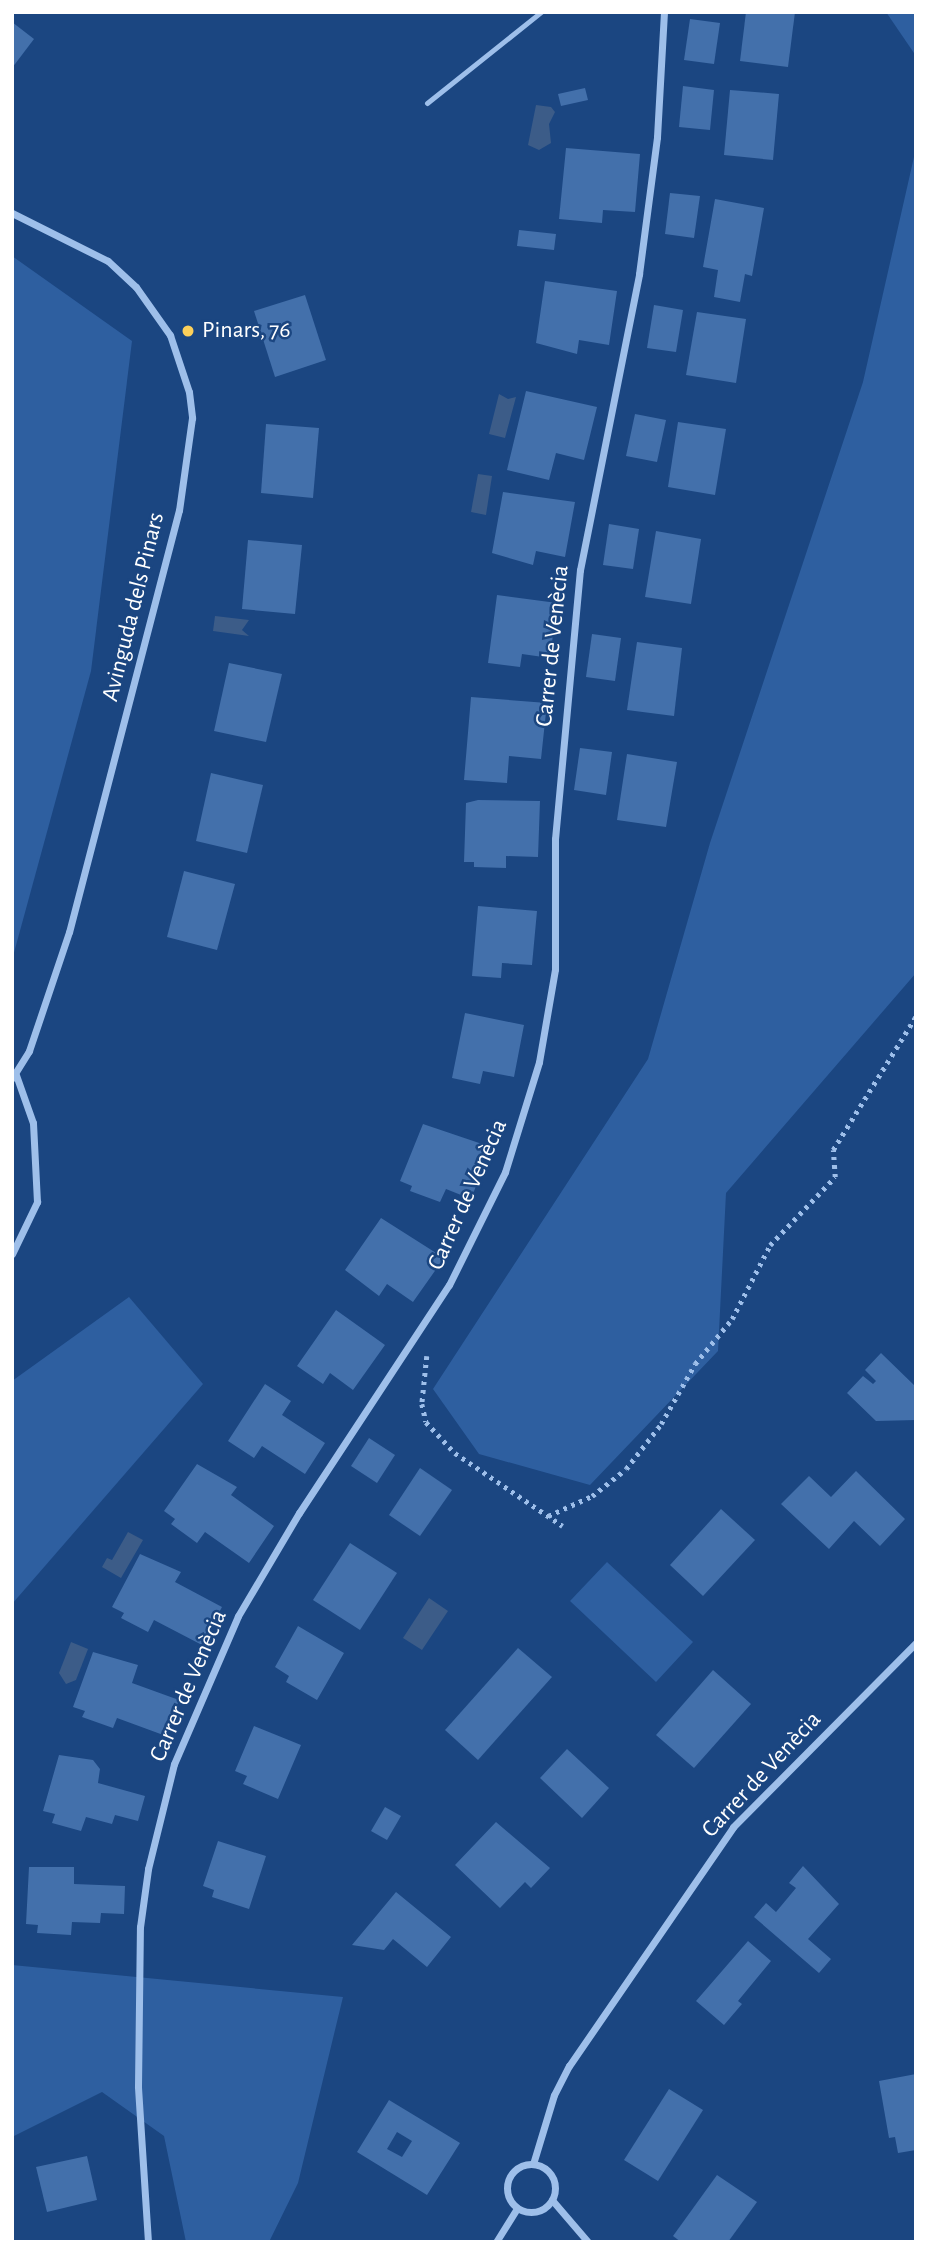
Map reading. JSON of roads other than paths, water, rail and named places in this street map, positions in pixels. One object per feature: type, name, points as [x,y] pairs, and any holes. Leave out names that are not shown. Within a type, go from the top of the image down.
[{"type":"street","name":"Carrer de Venècia","points":[[148,2242],[138,2086],[140,1927],[148,1869],[174,1764],[239,1616],[299,1513],[431,1317],[505,1172],[539,1062],[555,969],[555,839],[565,700],[580,570],[639,274],[657,137],[664,12]]},
{"type":"street","name":"Avinguda dels Pinars","points":[[12,213],[108,261],[136,287],[170,335],[189,392],[192,418],[179,510],[76,905],[14,1077]]},
{"type":"street","points":[[12,1254],[37,1202],[33,1124],[14,1077]]},
{"type":"street","name":"Carrer de Venècia","points":[[533,2164],[550,2106],[569,2066],[733,1827],[916,1643]]},
{"type":"street","points":[[552,2200],[541,2211],[517,2209],[507,2196],[508,2180],[517,2168],[533,2164],[552,2177],[552,2200],[588,2242]]},
{"type":"street","points":[[496,2242],[517,2209]]},
{"type":"lane","points":[[427,103],[541,12]]},
{"type":"place","name":"Pinars, 76","points":[[188,331]]}]
